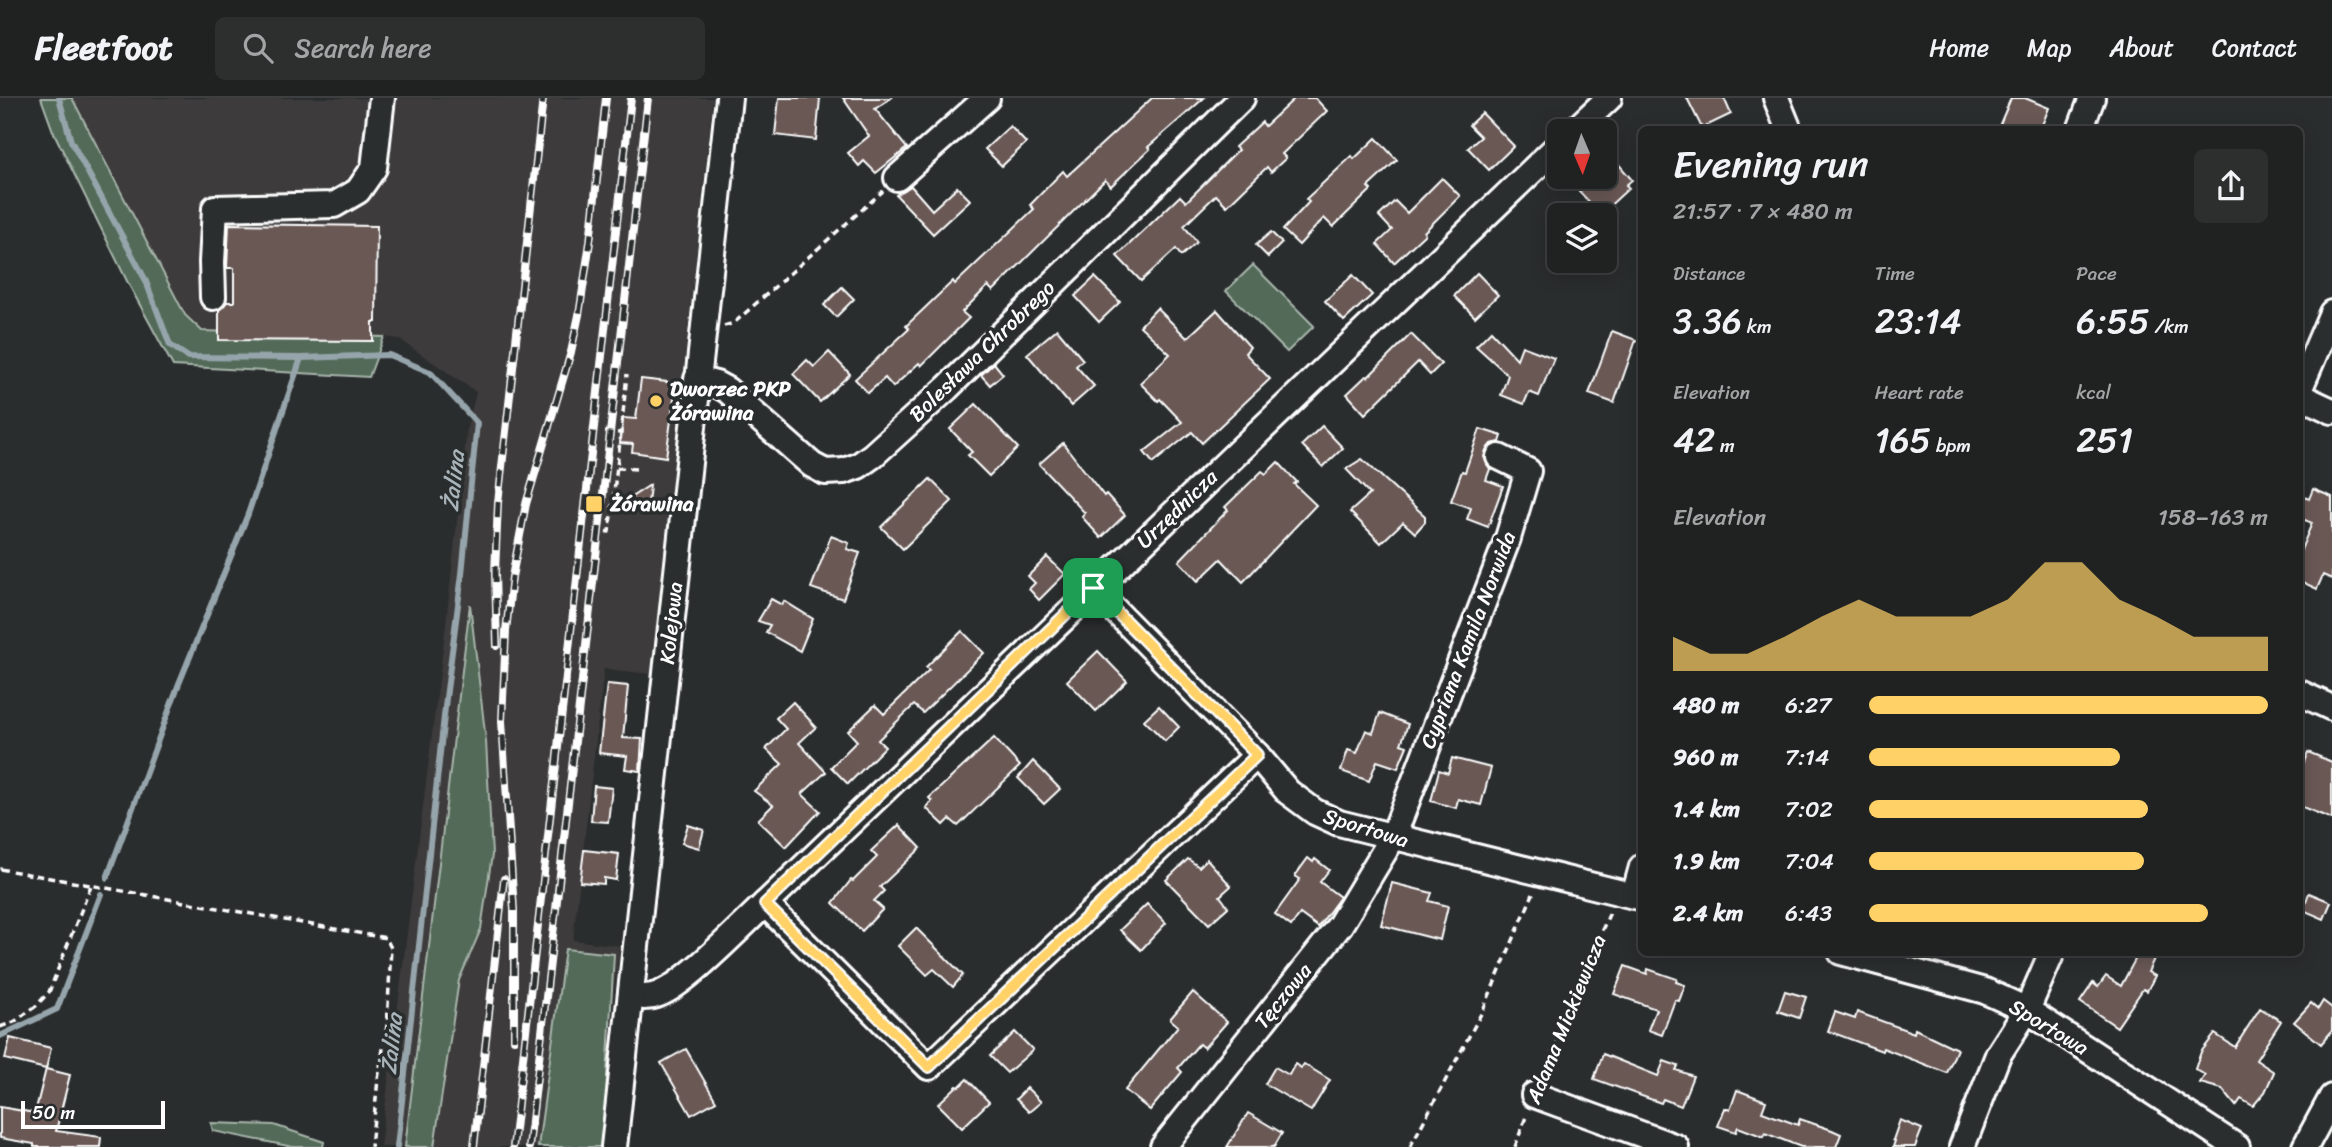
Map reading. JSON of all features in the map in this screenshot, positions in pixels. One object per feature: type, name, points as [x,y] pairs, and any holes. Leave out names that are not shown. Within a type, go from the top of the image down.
[{"type":"street","points":[[213,297],[215,208],[334,205],[358,191],[374,168],[382,98]]},
{"type":"street","name":"Kolejowa","points":[[614,1147],[729,98]]},
{"type":"street","points":[[898,178],[987,98]]},
{"type":"street","name":"Bolesława Chrobrego","points":[[697,379],[727,390],[812,465],[825,471],[844,471],[858,466],[947,388],[1242,98]]},
{"type":"street","points":[[1587,119],[1609,98]]},
{"type":"street","points":[[1776,98],[1787,126]]},
{"type":"street","points":[[2082,126],[2092,98]]},
{"type":"street","name":"Urzędnicza","points":[[632,996],[662,994],[684,978],[765,904],[1547,156]]},
{"type":"street","points":[[2303,381],[2332,313]]},
{"type":"street","points":[[2303,397],[2332,411]]},
{"type":"street","name":"Cypriana Kamila Norwida","points":[[1393,837],[1508,538],[1528,471],[1499,457]]},
{"type":"street","name":"Sportowa","points":[[1093,588],[1257,755],[1288,792],[1315,813],[1339,823],[1631,896]]},
{"type":"street","points":[[2303,695],[2332,708]]},
{"type":"street","points":[[765,904],[929,1067],[1257,755]]},
{"type":"street","name":"Tęczowa","points":[[1163,1147],[1340,925],[1393,837]]},
{"type":"street","points":[[1631,896],[1638,878]]},
{"type":"street","name":"Sportowa","points":[[1856,956],[1985,991],[2027,1010],[2237,1147]]},
{"type":"street","points":[[1962,1147],[1998,1055],[2027,1010],[2050,956]]},
{"type":"street","points":[[1535,1095],[1676,1147]]},
{"type":"street","points":[[2305,1147],[2332,1097]]},
{"type":"path","points":[[734,323],[898,178]]},
{"type":"path","points":[[594,530],[609,532],[627,374]]},
{"type":"path","points":[[606,432],[621,433]]},
{"type":"path","points":[[617,468],[638,469]]},
{"type":"path","points":[[0,869],[92,883],[386,938],[391,948],[387,1025],[370,1147]]},
{"type":"path","points":[[1410,1147],[1483,1010],[1542,872]]},
{"type":"path","points":[[0,1027],[14,1022],[36,1006],[49,992],[92,883]]},
{"type":"path","name":"Adama Mickiewicza","points":[[1515,1147],[1582,975],[1631,896]]},
{"type":"shaded area","points":[[72,98],[713,98],[651,674],[604,669],[573,940],[620,946],[592,1147],[380,1147],[446,624],[467,428],[476,392],[399,339],[202,331],[185,315]]},
{"type":"green space","points":[[41,98],[72,98],[185,315],[202,331],[384,337],[369,377],[173,366],[128,283],[53,131]]},
{"type":"green space","points":[[1253,265],[1314,326],[1287,352],[1226,291]]},
{"type":"green space","points":[[470,604],[486,741],[492,855],[481,929],[459,980],[434,1147],[405,1147]]},
{"type":"green space","points":[[565,949],[614,954],[603,1147],[538,1147]]},
{"type":"green space","points":[[211,1123],[274,1125],[324,1142],[323,1147],[293,1147],[213,1131]]},
{"type":"building","points":[[779,98],[820,98],[816,140],[775,135]]},
{"type":"building","points":[[843,98],[891,98],[875,109],[907,148],[876,173],[864,161],[859,166],[848,153],[869,136]]},
{"type":"building","points":[[1152,98],[1204,98],[1148,147],[1150,149],[1111,186],[1105,180],[993,291],[988,286],[962,312],[969,318],[921,366],[919,363],[893,387],[885,378],[868,393],[855,379],[909,329],[906,326],[1034,209],[1030,205],[1063,171],[1067,176]]},
{"type":"building","points":[[1295,98],[1315,98],[1327,111],[1282,154],[1286,158],[1271,172],[1267,167],[1227,206],[1216,195],[1184,226],[1197,242],[1181,256],[1176,249],[1141,281],[1117,256],[1180,196],[1186,202],[1238,150],[1235,147],[1262,122],[1265,126]]},
{"type":"building","points":[[1687,98],[1724,98],[1731,114],[1701,126]]},
{"type":"building","points":[[2011,98],[2025,98],[2049,108],[2042,126],[2000,124]]},
{"type":"building","points":[[1482,113],[1514,146],[1489,170],[1468,148],[1481,137],[1469,125]]},
{"type":"building","points":[[1010,126],[1026,143],[1002,166],[985,149]]},
{"type":"building","points":[[1376,138],[1397,160],[1368,187],[1371,190],[1333,227],[1324,218],[1299,245],[1283,230],[1309,202],[1306,199],[1352,156],[1354,159]]},
{"type":"building","points":[[1617,162],[1632,180],[1626,185],[1629,188],[1613,203],[1590,203],[1577,189],[1617,189]]},
{"type":"building","points":[[1442,178],[1460,196],[1394,263],[1377,244],[1392,230],[1379,216],[1395,201],[1407,213]]},
{"type":"building","points":[[911,186],[932,210],[957,187],[970,200],[933,234],[896,195]]},
{"type":"building","points":[[229,224],[377,226],[376,322],[373,322],[373,341],[219,340],[219,310],[227,302],[234,302],[234,268],[227,268]]},
{"type":"building","points":[[1271,232],[1282,243],[1268,257],[1256,245]]},
{"type":"building","points":[[1477,273],[1498,295],[1475,317],[1454,296]]},
{"type":"building","points":[[1353,275],[1372,295],[1344,321],[1325,301]]},
{"type":"building","points":[[1095,277],[1120,302],[1099,322],[1075,296]]},
{"type":"building","points":[[842,287],[854,299],[836,317],[824,305]]},
{"type":"building","points":[[1157,308],[1187,338],[1217,310],[1250,347],[1245,353],[1270,379],[1202,443],[1192,432],[1153,463],[1144,452],[1182,422],[1140,383],[1170,354],[1140,326]]},
{"type":"building","points":[[1057,329],[1083,360],[1076,366],[1094,386],[1071,406],[1027,354]]},
{"type":"building","points":[[1491,331],[1517,359],[1522,346],[1554,358],[1539,396],[1529,392],[1524,404],[1501,395],[1508,375],[1476,346]]},
{"type":"building","points":[[1612,331],[1636,340],[1614,403],[1589,394]]},
{"type":"building","points":[[1411,334],[1441,364],[1430,375],[1418,362],[1365,414],[1347,394]]},
{"type":"building","points":[[829,352],[850,374],[820,402],[793,374],[807,360],[814,367]]},
{"type":"building","points":[[994,363],[1003,374],[990,385],[981,375]]},
{"type":"building","name":"Dworzec PKP Żórawina","points":[[641,379],[676,383],[666,457],[632,452],[633,444],[620,443],[623,418],[636,419]]},
{"type":"building","points":[[976,404],[1018,448],[989,476],[968,455],[972,452],[950,429]]},
{"type":"building","points":[[1322,426],[1343,448],[1323,467],[1302,445]]},
{"type":"building","points":[[1480,429],[1502,436],[1500,442],[1491,444],[1484,457],[1490,469],[1486,480],[1503,486],[1488,527],[1467,519],[1471,508],[1451,501],[1462,471],[1465,472]]},
{"type":"building","points":[[1063,443],[1104,496],[1106,494],[1125,515],[1101,538],[1082,517],[1085,513],[1039,464]]},
{"type":"building","points":[[1362,459],[1425,516],[1425,522],[1415,533],[1403,522],[1381,543],[1350,512],[1370,494],[1346,469]]},
{"type":"building","points":[[1278,462],[1297,482],[1294,484],[1316,505],[1243,582],[1221,559],[1198,581],[1179,561],[1228,510],[1225,507],[1262,471],[1266,474]]},
{"type":"building","points":[[930,479],[952,501],[903,549],[881,527]]},
{"type":"building","points":[[650,485],[647,514],[636,512],[627,500]]},
{"type":"building","points":[[2313,489],[2332,497],[2332,579],[2323,575],[2317,589],[2303,582],[2303,545],[2312,523],[2303,519],[2303,496],[2309,499]]},
{"type":"building","points":[[831,536],[849,543],[847,549],[860,553],[843,599],[811,588]]},
{"type":"building","points":[[1047,557],[1065,574],[1039,600],[1029,589],[1035,583],[1028,576]]},
{"type":"building","points":[[771,599],[782,605],[784,601],[813,619],[800,651],[766,632],[770,625],[758,621]]},
{"type":"building","points":[[962,631],[984,653],[923,713],[914,705],[878,740],[885,747],[848,784],[831,767],[857,741],[848,731],[875,705],[884,714],[929,670],[926,667]]},
{"type":"building","points":[[1098,651],[1127,681],[1096,711],[1067,681]]},
{"type":"building","points":[[607,684],[628,686],[623,738],[642,739],[640,771],[625,769],[627,756],[599,753]]},
{"type":"building","points":[[793,702],[816,727],[799,743],[826,772],[802,794],[820,811],[786,847],[758,820],[773,805],[754,791],[782,764],[766,749],[786,729],[776,718]]},
{"type":"building","points":[[1159,706],[1179,727],[1165,741],[1144,720]]},
{"type":"building","points":[[1380,713],[1408,724],[1401,744],[1407,746],[1398,768],[1377,761],[1369,781],[1341,771],[1348,750],[1357,753],[1366,730],[1373,733]]},
{"type":"building","points":[[994,738],[1020,766],[958,826],[950,819],[944,825],[926,808],[932,801],[929,798]]},
{"type":"building","points":[[2308,752],[2332,762],[2332,819],[2303,807],[2303,764]]},
{"type":"building","points":[[1452,758],[1491,768],[1481,805],[1458,799],[1456,808],[1431,801],[1439,770],[1448,773]]},
{"type":"building","points":[[1033,761],[1060,789],[1044,804],[1018,778]]},
{"type":"building","points":[[594,786],[612,788],[608,822],[591,821]]},
{"type":"building","points":[[688,825],[704,830],[699,848],[682,843]]},
{"type":"building","points":[[899,825],[921,848],[880,887],[884,891],[874,901],[883,909],[862,931],[833,903],[851,880],[877,857],[871,851]]},
{"type":"building","points":[[584,850],[619,854],[616,880],[604,878],[604,884],[580,882]]},
{"type":"building","points":[[1308,858],[1313,862],[1315,859],[1329,870],[1320,882],[1340,897],[1318,927],[1300,914],[1291,926],[1275,914],[1300,879],[1295,876]]},
{"type":"building","points":[[1188,859],[1199,867],[1207,859],[1231,886],[1220,896],[1228,907],[1209,924],[1166,880]]},
{"type":"building","points":[[1392,883],[1432,893],[1429,901],[1448,906],[1440,940],[1381,925]]},
{"type":"building","points":[[2309,893],[2331,902],[2324,919],[2303,910]]},
{"type":"building","points":[[1147,904],[1166,923],[1141,950],[1120,930]]},
{"type":"building","points":[[916,928],[963,975],[953,987],[934,969],[927,975],[898,946]]},
{"type":"building","points":[[2137,956],[2155,956],[2148,972],[2155,976],[2147,991],[2143,989],[2117,1027],[2080,1002],[2093,983],[2098,987],[2106,976],[2121,986]]},
{"type":"building","points":[[1625,966],[1647,974],[1648,969],[1677,979],[1676,982],[1685,985],[1679,1001],[1675,1000],[1662,1035],[1648,1030],[1656,1009],[1614,994]]},
{"type":"building","points":[[1785,991],[1806,997],[1799,1018],[1778,1011]]},
{"type":"building","points":[[1193,992],[1227,1022],[1204,1048],[1199,1044],[1178,1068],[1182,1072],[1150,1110],[1125,1090],[1178,1026],[1170,1019]]},
{"type":"building","points":[[2323,1001],[2332,1008],[2332,1031],[2321,1044],[2294,1022],[2311,1003],[2318,1009]]},
{"type":"building","points":[[2260,1008],[2281,1021],[2256,1060],[2274,1072],[2265,1092],[2253,1106],[2241,1099],[2236,1106],[2222,1089],[2200,1083],[2205,1075],[2195,1069],[2201,1052],[2215,1034],[2235,1047]]},
{"type":"building","points":[[1835,1012],[1855,1019],[1857,1012],[1914,1033],[1915,1029],[1957,1049],[1947,1073],[1883,1048],[1882,1051],[1828,1031]]},
{"type":"building","points":[[1015,1032],[1033,1050],[1007,1073],[990,1056]]},
{"type":"building","points":[[10,1038],[51,1048],[46,1069],[5,1059]]},
{"type":"building","points":[[686,1049],[716,1101],[691,1115],[661,1063]]},
{"type":"building","points":[[1603,1054],[1658,1076],[1664,1061],[1678,1066],[1676,1070],[1693,1076],[1681,1106],[1663,1099],[1661,1103],[1594,1079]]},
{"type":"building","points":[[1295,1064],[1301,1068],[1304,1064],[1330,1080],[1311,1111],[1265,1084],[1275,1067],[1289,1075]]},
{"type":"building","points":[[46,1069],[70,1075],[56,1131],[101,1137],[100,1147],[34,1147],[34,1144],[0,1138],[0,1107],[35,1113]]},
{"type":"building","points":[[967,1079],[989,1102],[962,1128],[938,1104]]},
{"type":"building","points":[[1027,1088],[1041,1102],[1029,1112],[1016,1099]]},
{"type":"building","points":[[1737,1090],[1766,1101],[1762,1112],[1798,1125],[1800,1119],[1841,1134],[1836,1147],[1801,1147],[1765,1133],[1764,1137],[1738,1127],[1736,1132],[1718,1126],[1725,1108],[1730,1110]]},
{"type":"building","points":[[1248,1113],[1282,1133],[1274,1147],[1227,1147]]},
{"type":"building","points":[[1900,1120],[1922,1129],[1915,1147],[1893,1147]]},
{"type":"waterway","name":"Żalina","points":[[59,98],[71,141],[145,279],[170,345],[188,357],[301,358],[389,355],[430,372],[477,423],[397,1147]]},
{"type":"waterway","points":[[107,878],[178,686],[248,514],[301,358]]},
{"type":"waterway","points":[[0,1036],[57,1009],[101,894]]},
{"type":"railway","points":[[497,646],[495,573],[498,503],[543,98]]},
{"type":"railway","points":[[514,1039],[514,910],[502,721],[506,631],[512,577],[526,504],[571,352],[579,315],[606,98]]},
{"type":"railway","points":[[513,1147],[631,98]]},
{"type":"railway","points":[[529,1147],[648,98]]},
{"type":"railway","points":[[474,1147],[504,879]]},
{"type":"place","name":"Dworzec PKP Żórawina","points":[[656,401]]},
{"type":"place","name":"Żórawina","points":[[594,504]]},
{"type":"route","points":[[1093,588],[1257,755],[929,1067],[765,904],[1093,588]]}]
